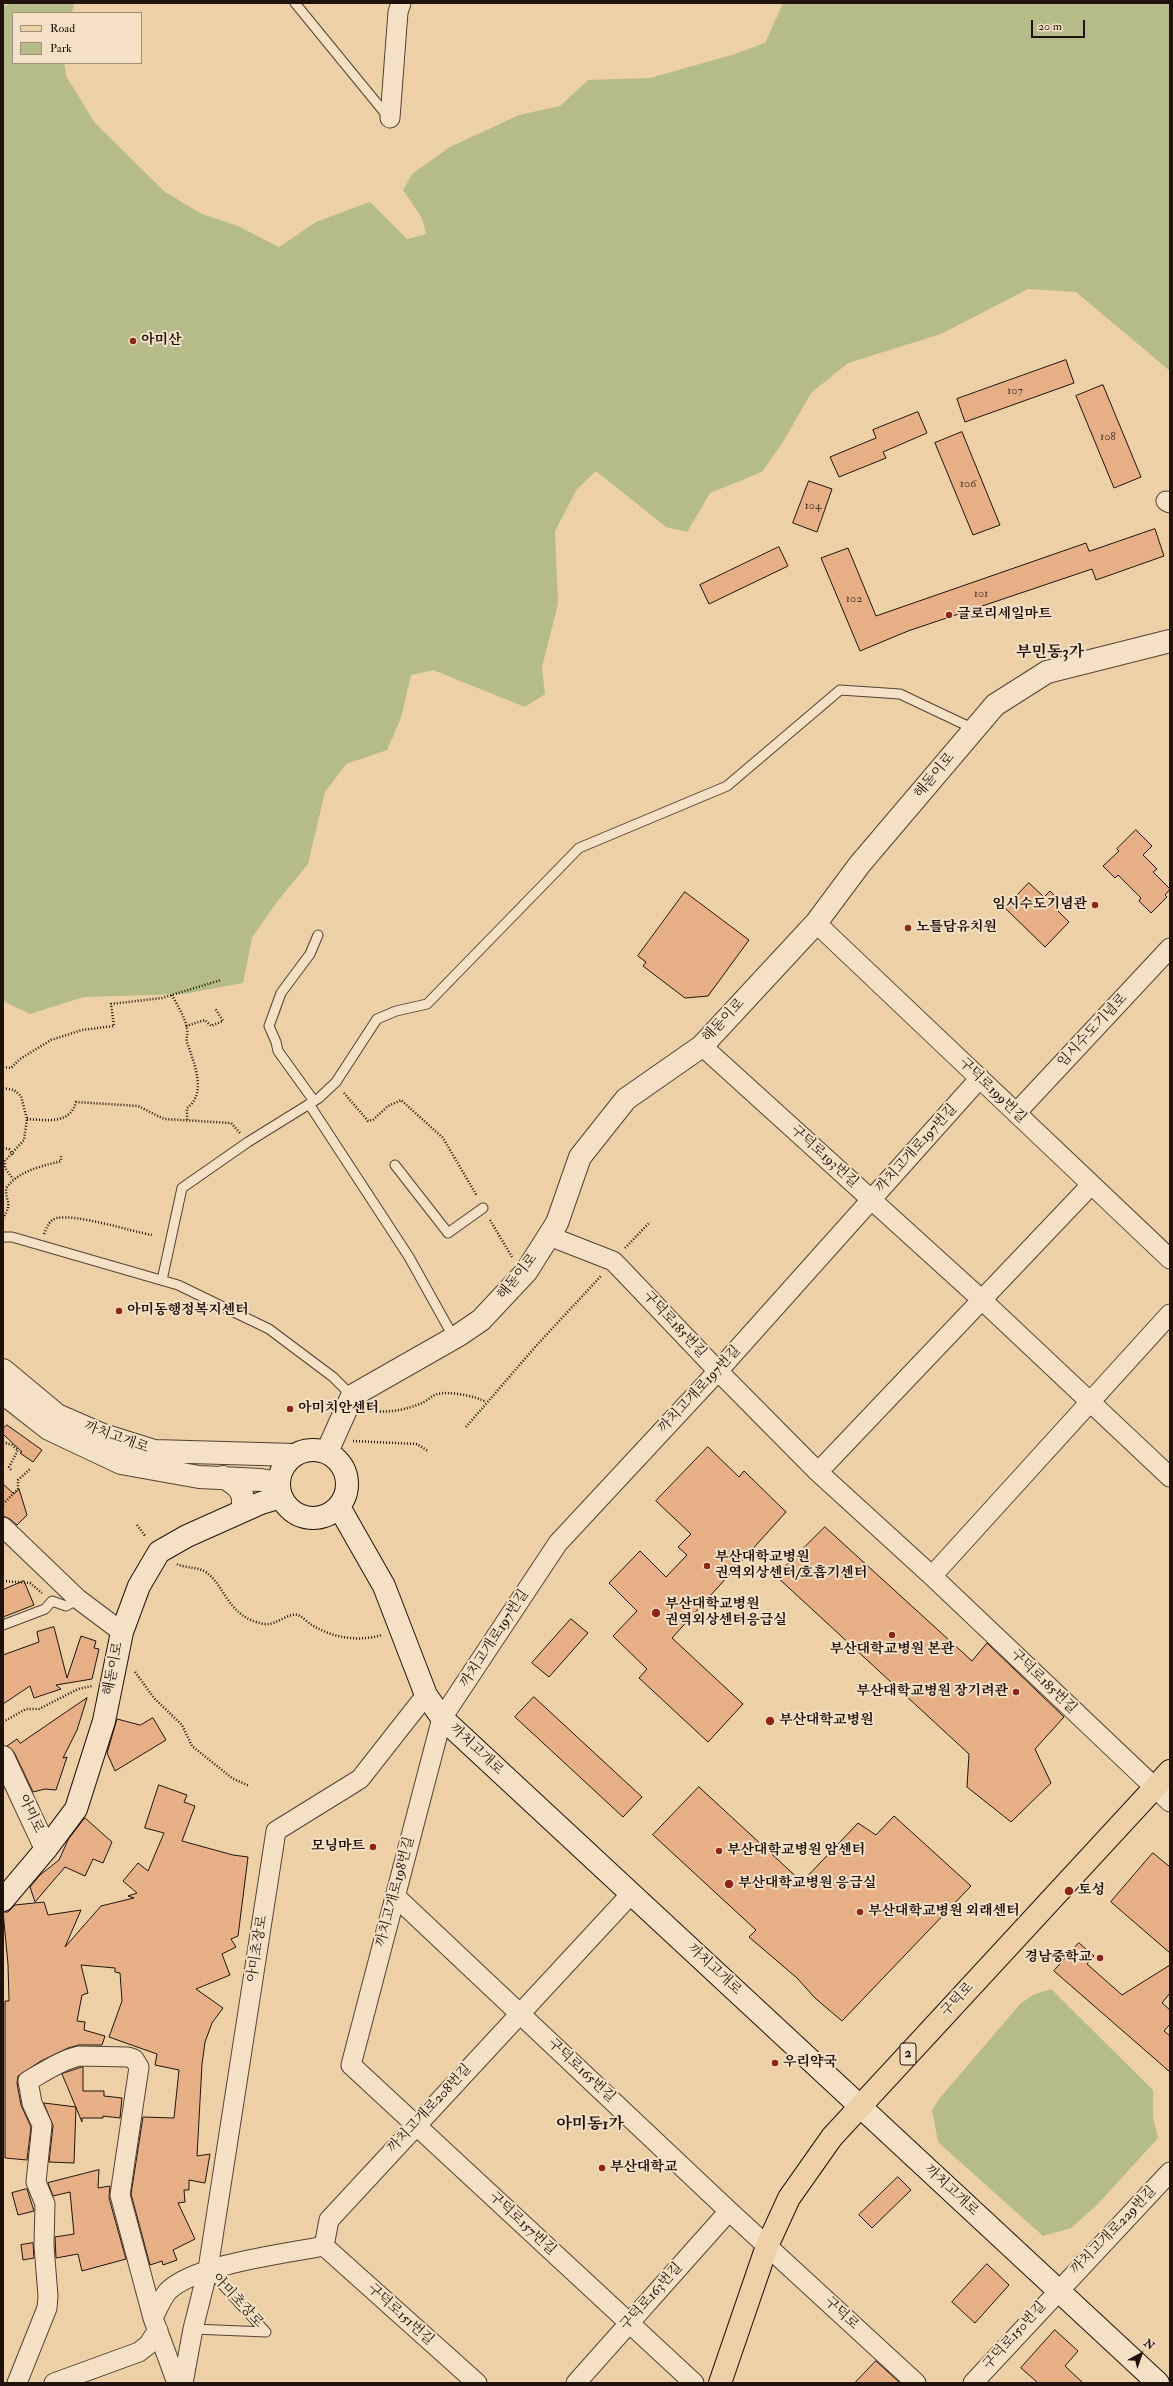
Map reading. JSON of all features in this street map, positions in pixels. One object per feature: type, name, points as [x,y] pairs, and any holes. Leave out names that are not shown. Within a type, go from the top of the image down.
[{"type":"main road","name":"해돋이로","points":[[350,1400],[454,1338],[481,1320],[526,1272],[557,1223],[580,1157],[626,1099],[702,1046],[816,923],[860,864],[995,705],[1047,672],[1170,641]]},
{"type":"main road","name":"까치고개로","points":[[3,1370],[57,1415],[103,1435],[154,1451],[295,1455]]},
{"type":"main road","points":[[3,1393],[48,1429],[121,1463],[170,1473],[222,1477],[280,1490]]},
{"type":"main road","points":[[331,1444],[350,1400]]},
{"type":"main road","points":[[331,1444],[347,1477],[345,1498],[339,1507],[330,1514],[319,1518],[307,1518],[296,1514],[287,1507],[280,1490],[284,1466],[295,1455],[331,1444]]},
{"type":"main road","points":[[222,1477],[238,1485],[243,1492],[242,1511]]},
{"type":"main road","name":"해돋이로","points":[[3,1900],[46,1849],[76,1809],[104,1722],[122,1632],[139,1586],[159,1552],[187,1536],[242,1511],[280,1490]]},
{"type":"main road","name":"까치고개로","points":[[339,1507],[384,1586],[426,1695],[442,1718],[1158,2383]]},
{"type":"main road","name":"아미로","points":[[3,1757],[46,1849]]},
{"type":"main road","name":"구덕로","points":[[720,2383],[767,2246],[790,2198],[832,2137],[860,2106],[1162,1795],[1170,1771]]},
{"type":"street","points":[[390,118],[398,12],[401,3]]},
{"type":"street","name":"구덕로199번길","points":[[816,923],[980,1078],[1090,1185],[1170,1259]]},
{"type":"street","name":"임시수도기념로","points":[[1016,1113],[1170,948]]},
{"type":"street","name":"구덕로193번길","points":[[702,1046],[982,1300],[1090,1400],[1170,1477]]},
{"type":"street","name":"까치고개로197번길","points":[[442,1718],[558,1543],[718,1372],[980,1078]]},
{"type":"street","points":[[818,1472],[1090,1185]]},
{"type":"street","name":"구덕로185번길","points":[[549,1236],[613,1261],[718,1372],[818,1472],[932,1576],[1162,1795]]},
{"type":"street","points":[[932,1576],[1090,1400],[1170,1314]]},
{"type":"street","points":[[3,1527],[78,1599],[122,1632]]},
{"type":"street","name":"아미초장로","points":[[183,2383],[193,2330],[208,2270],[276,1831],[360,1779],[426,1695]]},
{"type":"street","name":"까치고개로198번길","points":[[350,2065],[442,1718]]},
{"type":"street","name":"까치고개로208번길","points":[[324,2246],[329,2220],[415,2125],[631,1894]]},
{"type":"street","name":"구덕로165번길","points":[[395,1896],[767,2246]]},
{"type":"street","points":[[17,2383],[47,2308],[48,2296],[44,2246],[45,2204],[36,2182],[42,2125],[32,2103],[27,2085],[28,2082],[72,2058],[128,2057],[134,2059],[138,2067],[120,2195],[156,2324],[177,2383]]},
{"type":"street","name":"구덕로157번길","points":[[350,2065],[694,2383]]},
{"type":"street","name":"까치고개로229번길","points":[[1058,2290],[1170,2172]]},
{"type":"street","name":"구덕로163번길","points":[[576,2383],[729,2211]]},
{"type":"street","points":[[54,2383],[139,2352],[148,2345],[168,2292],[182,2281],[208,2270],[324,2246]]},
{"type":"street","name":"구덕로151번길","points":[[324,2246],[477,2383]]},
{"type":"street","name":"구덕로","points":[[767,2246],[916,2383]]},
{"type":"street","name":"구덕로150번길","points":[[973,2383],[1058,2290]]},
{"type":"lane","points":[[295,3],[390,118]]},
{"type":"lane","points":[[162,1280],[182,1188],[248,1142],[312,1102],[334,1084],[377,1019],[396,1011],[426,1004],[579,848],[727,786],[840,690],[900,694],[974,729]]},
{"type":"lane","points":[[318,936],[310,954],[281,993],[269,1026],[278,1051],[312,1102],[409,1257],[454,1338]]},
{"type":"lane","points":[[395,1166],[425,1206],[432,1211],[448,1233],[484,1208]]},
{"type":"lane","points":[[3,1237],[39,1245],[178,1285],[269,1329],[333,1377],[350,1400]]},
{"type":"lane","points":[[3,1625],[45,1608],[52,1602],[66,1606],[78,1599]]},
{"type":"lane","name":"아미초장로","points":[[193,2330],[266,2332],[208,2270]]},
{"type":"path","points":[[3,1067],[11,1068],[20,1059],[51,1040],[82,1030],[114,1026],[111,1004],[162,998],[221,980]]},
{"type":"path","points":[[172,995],[186,1026],[186,1039],[198,1072],[197,1091],[193,1103],[187,1108],[187,1120]]},
{"type":"path","points":[[186,1026],[205,1020],[211,1026],[223,1021],[215,1008]]},
{"type":"path","points":[[334,1084],[368,1121],[373,1120],[388,1106],[401,1100],[443,1138],[514,1261],[526,1272]]},
{"type":"path","points":[[3,1088],[14,1090],[21,1096],[27,1120],[24,1140],[13,1154],[5,1161],[5,1168],[13,1179]]},
{"type":"path","points":[[27,1120],[62,1120],[74,1110],[76,1102],[138,1106],[164,1119],[231,1123],[248,1142]]},
{"type":"path","points":[[3,1148],[9,1149],[13,1154]]},
{"type":"path","points":[[3,1219],[9,1208],[10,1202],[6,1194],[6,1188],[13,1179],[29,1170],[61,1161],[61,1156]]},
{"type":"path","points":[[39,1245],[49,1223],[57,1218],[78,1219],[152,1236]]},
{"type":"path","points":[[466,1427],[486,1402],[650,1222]]},
{"type":"path","points":[[350,1400],[385,1412],[422,1403],[437,1394],[465,1395],[486,1402]]},
{"type":"path","points":[[3,1442],[12,1445],[18,1450],[9,1467],[11,1470]]},
{"type":"path","points":[[331,1444],[358,1442],[417,1444],[428,1451]]},
{"type":"path","points":[[3,1504],[18,1489],[18,1480],[30,1469]]},
{"type":"path","points":[[164,1549],[179,1565],[203,1571],[212,1578],[235,1610],[263,1624],[282,1621],[289,1615],[299,1615],[311,1625],[325,1632],[349,1639],[376,1636],[401,1628]]},
{"type":"path","points":[[3,1581],[30,1583],[52,1602]]},
{"type":"path","points":[[116,1665],[131,1669],[138,1675],[154,1698],[182,1725],[192,1746],[232,1778],[249,1786]]},
{"type":"path","points":[[3,1722],[26,1709],[39,1709],[78,1689],[92,1686]]},
{"type":"green space","points":[[11,3],[73,3],[74,7],[72,12],[12,12],[12,64],[64,64],[66,76],[95,123],[165,192],[202,214],[238,226],[279,247],[316,222],[370,202],[407,239],[426,234],[422,218],[403,190],[412,174],[450,147],[519,115],[560,106],[588,80],[650,78],[735,54],[765,43],[783,3],[1170,3],[1170,371],[1076,292],[1028,289],[941,334],[848,363],[811,393],[783,442],[762,472],[710,493],[687,532],[666,527],[596,471],[577,489],[555,531],[558,604],[542,667],[545,694],[525,707],[433,670],[411,675],[401,718],[387,750],[346,764],[325,792],[308,864],[276,903],[252,938],[243,983],[184,994],[84,997],[30,1014],[3,1001],[3,7]]},
{"type":"green space","points":[[1051,1989],[1153,2090],[1153,2117],[1158,2138],[1096,2206],[1071,2228],[1043,2236],[938,2142],[932,2110],[939,2099],[1020,2004],[1033,1995]]},
{"type":"building","points":[[1066,360],[1074,383],[965,422],[957,399]]},
{"type":"building","points":[[1103,385],[1141,477],[1114,488],[1076,396]]},
{"type":"building","points":[[918,412],[927,433],[883,452],[886,458],[839,477],[830,457],[876,438],[873,430]]},
{"type":"building","points":[[962,432],[1000,525],[973,535],[935,443]]},
{"type":"building","points":[[809,481],[832,489],[817,532],[793,523]]},
{"type":"building","points":[[1155,529],[1164,556],[1096,580],[1092,569],[908,631],[860,651],[821,558],[848,548],[876,616],[1086,543],[1089,551]]},
{"type":"building","points":[[779,547],[788,566],[709,604],[700,585]]},
{"type":"building","points":[[1136,830],[1152,846],[1143,855],[1157,869],[1153,872],[1170,889],[1165,895],[1167,897],[1151,913],[1139,901],[1141,898],[1118,875],[1115,878],[1103,866],[1119,851],[1117,849]]},
{"type":"building","points":[[1029,883],[1044,897],[1050,891],[1062,903],[1056,909],[1069,922],[1045,947],[1005,908]]},
{"type":"building","points":[[685,892],[749,940],[708,996],[685,998],[643,966],[646,962],[638,956]]},
{"type":"building","points":[[7,1425],[42,1450],[33,1462],[20,1453],[22,1452],[3,1434],[3,1429]]},
{"type":"building","name":"부산대학교병원 권역외상센터/호흡기센터","points":[[708,1447],[739,1477],[744,1471],[786,1512],[672,1638],[743,1704],[708,1742],[639,1678],[647,1669],[613,1636],[637,1611],[609,1583],[640,1551],[666,1577],[687,1555],[678,1547],[691,1534],[656,1501]]},
{"type":"building","points":[[3,1484],[14,1494],[19,1489],[27,1515],[17,1525],[10,1519],[3,1516]]},
{"type":"building","name":"부산대학교병원 본관","points":[[825,1527],[972,1661],[987,1643],[1064,1717],[1035,1749],[1051,1783],[1011,1822],[967,1787],[969,1754],[776,1576]]},
{"type":"building","points":[[24,1581],[34,1605],[3,1617],[3,1590]]},
{"type":"building","points":[[571,1619],[588,1633],[549,1677],[532,1663]]},
{"type":"building","points":[[54,1627],[67,1678],[81,1636],[96,1641],[94,1648],[99,1649],[92,1679],[56,1685],[61,1689],[34,1698],[30,1686],[3,1704],[3,1655],[39,1642],[37,1632]]},
{"type":"building","points":[[534,1697],[642,1797],[623,1817],[515,1717]]},
{"type":"building","points":[[87,1698],[77,1730],[63,1758],[67,1757],[56,1790],[45,1789],[33,1792],[14,1752],[7,1746],[17,1739],[20,1743]]},
{"type":"building","points":[[153,1718],[166,1740],[115,1771],[107,1753],[117,1719],[140,1725]]},
{"type":"building","points":[[159,1785],[187,1795],[184,1802],[195,1806],[182,1841],[233,1855],[248,1857],[238,1936],[231,1939],[236,1947],[222,1954],[230,1975],[196,1989],[223,2008],[212,2023],[205,2042],[202,2064],[197,2156],[210,2154],[205,2183],[189,2180],[189,2190],[184,2190],[185,2202],[178,2203],[195,2239],[173,2250],[177,2260],[163,2265],[162,2261],[150,2265],[131,2194],[143,2117],[174,2118],[179,2070],[155,2065],[157,2054],[109,2037],[122,2001],[120,1973],[115,1972],[115,1968],[81,1965],[88,1993],[82,1995],[77,2021],[85,2022],[84,2030],[105,2036],[102,2045],[79,2045],[68,2048],[41,2061],[18,2076],[17,2083],[21,2105],[31,2127],[27,2160],[5,2158],[5,2001],[9,2001],[8,1964],[3,1912],[8,1912],[15,1905],[44,1902],[48,1915],[81,1910],[65,1947],[101,1906],[134,1898],[128,1896],[137,1893],[123,1881],[138,1863],[148,1871],[164,1833],[145,1828]]},
{"type":"building","name":"부산대학교병원 외래센터","points":[[699,1787],[802,1882],[858,1823],[876,1835],[894,1816],[971,1886],[842,2021],[815,1998],[797,1978],[749,1937],[756,1930],[653,1835]]},
{"type":"building","points":[[85,1818],[112,1842],[103,1863],[93,1859],[85,1876],[65,1867],[35,1902],[30,1887],[40,1875],[59,1860],[68,1840]]},
{"type":"building","points":[[1153,1853],[1170,1867],[1170,1953],[1111,1902]]},
{"type":"building","points":[[1079,1943],[1094,1956],[1087,1964],[1122,1995],[1170,1965],[1170,1993],[1162,2003],[1170,2010],[1170,2024],[1164,2031],[1170,2036],[1170,2072],[1054,1971]]},
{"type":"building","points":[[83,2067],[83,2091],[104,2091],[104,2096],[122,2098],[120,2118],[103,2116],[103,2118],[82,2118],[82,2122],[62,2074]]},
{"type":"building","points":[[44,2103],[76,2107],[74,2163],[49,2162],[53,2126]]},
{"type":"building","points":[[99,2170],[98,2188],[110,2186],[109,2198],[126,2259],[82,2271],[78,2254],[56,2258],[55,2237],[74,2234],[70,2192],[53,2196],[48,2183]]},
{"type":"building","points":[[898,2177],[911,2190],[872,2228],[859,2215]]},
{"type":"building","points":[[27,2189],[34,2211],[18,2215],[12,2193]]},
{"type":"building","points":[[33,2243],[34,2258],[23,2260],[21,2245]]},
{"type":"building","points":[[987,2264],[1009,2285],[975,2323],[952,2302]]},
{"type":"building","points":[[1055,2330],[1078,2351],[1065,2366],[1083,2383],[1038,2383],[1021,2368]]},
{"type":"building","points":[[876,2361],[900,2383],[855,2383]]},
{"type":"place","name":"아미산","points":[[133,341]]},
{"type":"place","name":"글로리세일마트","points":[[949,615]]},
{"type":"place","name":"임시수도기념관","points":[[1095,905]]},
{"type":"place","name":"노틀담유치원","points":[[908,928]]},
{"type":"place","name":"아미동행정복지센터","points":[[119,1311]]},
{"type":"place","name":"아미치안센터","points":[[290,1409]]},
{"type":"place","name":"부산대학교병원 권역외상센터/호흡기센터","points":[[707,1566]]},
{"type":"place","name":"부산대학교병원 권역외상센터응급실","points":[[656,1613]]},
{"type":"place","name":"부산대학교병원 본관","points":[[892,1635]]},
{"type":"place","name":"부산대학교병원 장기려관","points":[[1016,1692]]},
{"type":"place","name":"부산대학교병원","points":[[770,1721]]},
{"type":"place","name":"모닝마트","points":[[373,1847]]},
{"type":"place","name":"부산대학교병원 암센터","points":[[719,1851]]},
{"type":"place","name":"부산대학교병원 응급실","points":[[729,1884]]},
{"type":"place","name":"토성","points":[[1069,1891]]},
{"type":"place","name":"부산대학교병원 외래센터","points":[[860,1912]]},
{"type":"place","name":"경남중학교","points":[[1100,1958]]},
{"type":"place","name":"우리약국","points":[[775,2063]]},
{"type":"place","name":"부산대학교","points":[[602,2168]]},
{"type":"district","name":"부민동3가","points":[[1050,654]]},
{"type":"district","name":"아미동1가","points":[[590,2126]]}]
